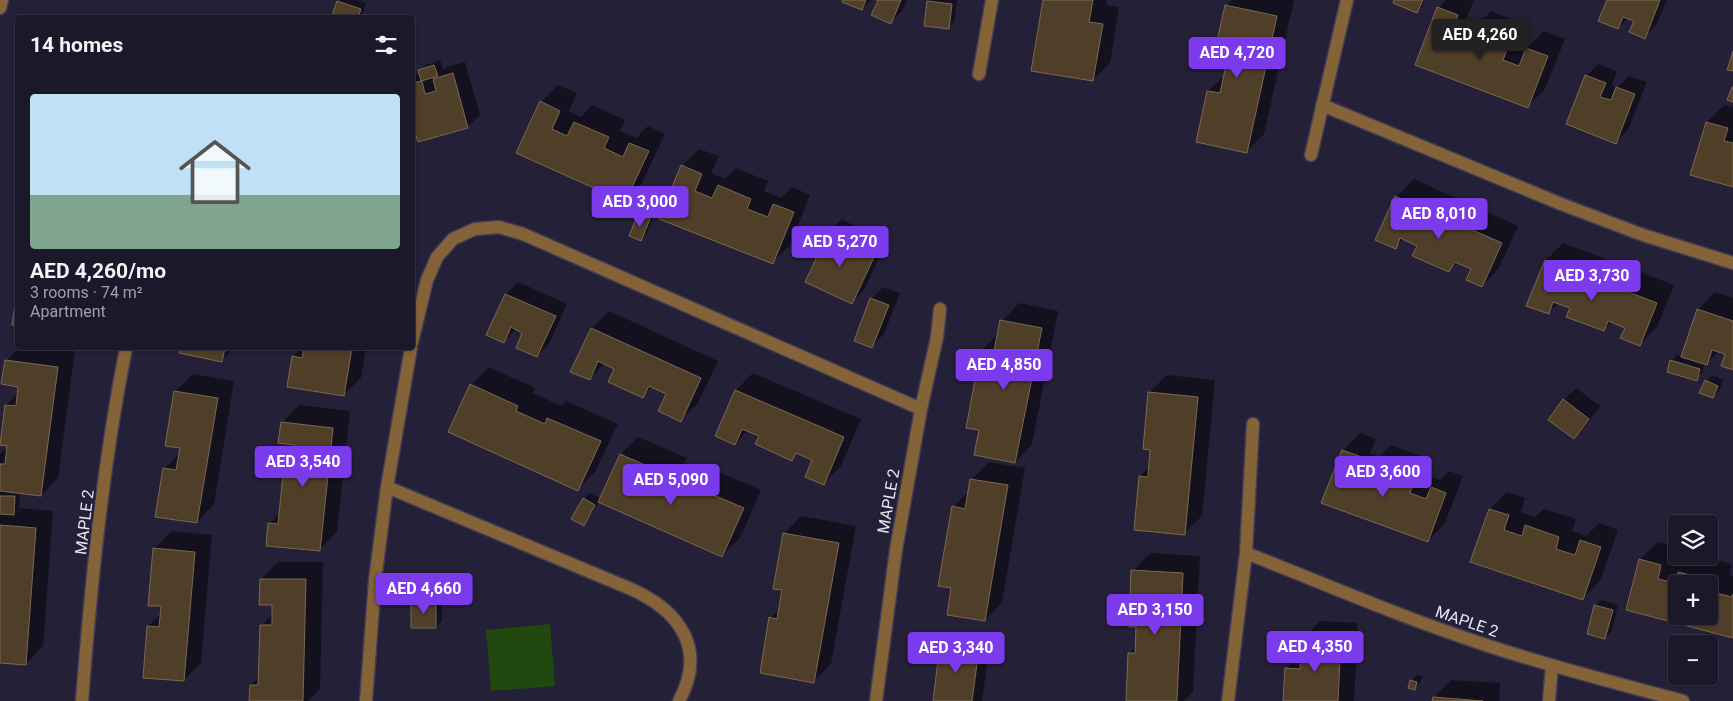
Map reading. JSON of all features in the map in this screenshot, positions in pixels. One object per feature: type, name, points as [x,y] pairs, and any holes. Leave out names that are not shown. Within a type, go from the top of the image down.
[{"type":"street","points":[[0,8],[2,0]]},
{"type":"street","points":[[979,74],[992,0]]},
{"type":"street","points":[[1311,155],[1347,0]]},
{"type":"street","points":[[1322,105],[1561,204],[1643,235],[1733,263]]},
{"type":"street","points":[[415,330],[427,280],[437,257],[453,239],[475,229],[499,227],[523,234],[921,409]]},
{"type":"street","name":"MAPLE 2","points":[[876,701],[896,550],[921,409],[937,337],[940,309]]},
{"type":"street","name":"MAPLE 2","points":[[82,701],[98,539],[126,350]]},
{"type":"street","points":[[366,701],[375,580],[387,487],[412,350]]},
{"type":"street","points":[[1228,701],[1246,553],[1253,424]]},
{"type":"street","points":[[387,487],[650,598],[666,610],[680,625],[688,643],[690,662],[688,680],[679,701]]},
{"type":"street","name":"MAPLE 2","points":[[1246,553],[1417,621],[1484,645],[1683,701]]},
{"type":"street","points":[[1549,701],[1552,665]]},
{"type":"green space","points":[[550,624],[555,686],[491,691],[486,630]]},
{"type":"building","points":[[843,0],[866,0],[862,10],[842,2]]},
{"type":"building","points":[[876,0],[901,0],[891,24],[871,15],[878,1]]},
{"type":"building","points":[[1043,0],[1093,0],[1089,22],[1103,24],[1093,81],[1031,71]]},
{"type":"building","points":[[1394,0],[1423,0],[1417,13],[1393,3]]},
{"type":"building","points":[[1607,0],[1660,0],[1645,39],[1629,32],[1634,21],[1623,17],[1618,29],[1598,21]]},
{"type":"building","points":[[337,1],[361,9],[359,15],[332,15]]},
{"type":"building","points":[[927,1],[952,4],[949,29],[924,26]]},
{"type":"building","points":[[1225,5],[1277,16],[1247,153],[1196,142],[1207,91],[1220,93],[1226,65],[1212,63]]},
{"type":"building","points":[[1437,7],[1458,15],[1450,37],[1467,44],[1473,28],[1510,42],[1503,60],[1519,66],[1526,48],[1548,56],[1528,108],[1415,65]]},
{"type":"building","points":[[1733,51],[1733,71],[1727,70]]},
{"type":"building","points":[[434,65],[438,76],[421,81],[418,70]]},
{"type":"building","points":[[453,73],[468,128],[418,142],[415,133],[415,82],[422,81],[425,94],[436,91],[433,79]]},
{"type":"building","points":[[1585,75],[1606,83],[1600,97],[1611,100],[1616,87],[1635,94],[1616,144],[1566,124]]},
{"type":"building","points":[[1733,87],[1733,102],[1727,100]]},
{"type":"building","points":[[540,101],[560,111],[552,129],[567,136],[574,122],[609,137],[604,148],[623,157],[629,143],[649,151],[625,202],[516,153]]},
{"type":"building","points":[[1706,122],[1728,128],[1724,141],[1733,143],[1733,187],[1690,175]]},
{"type":"building","points":[[681,165],[702,174],[695,191],[712,198],[718,185],[751,199],[747,209],[768,217],[773,204],[794,212],[773,264],[659,219]]},
{"type":"building","points":[[1395,196],[1502,243],[1482,287],[1466,280],[1471,269],[1455,262],[1449,272],[1412,256],[1417,246],[1400,238],[1396,249],[1375,240]]},
{"type":"building","points":[[638,214],[650,219],[641,241],[629,236]]},
{"type":"building","points":[[829,231],[847,240],[842,250],[854,256],[859,243],[877,251],[852,304],[805,282]]},
{"type":"building","points":[[1545,260],[1657,303],[1640,346],[1620,338],[1625,328],[1608,321],[1604,331],[1566,317],[1570,308],[1553,302],[1549,314],[1526,306]]},
{"type":"building","points":[[505,294],[556,316],[537,357],[516,348],[522,333],[511,327],[504,343],[486,335]]},
{"type":"building","points":[[870,298],[889,305],[872,348],[854,341]]},
{"type":"building","points":[[15,304],[15,326],[12,325]]},
{"type":"building","points":[[1697,309],[1733,321],[1733,370],[1721,366],[1725,354],[1712,350],[1707,365],[1681,357]]},
{"type":"building","points":[[1000,320],[1042,328],[1015,463],[974,455],[979,430],[966,428],[981,349],[994,351]]},
{"type":"building","points":[[591,328],[701,378],[681,422],[658,411],[666,394],[649,386],[643,398],[608,382],[614,369],[598,361],[590,380],[570,372]]},
{"type":"building","points":[[180,350],[225,350],[222,362],[179,353]]},
{"type":"building","points":[[304,350],[352,350],[344,396],[287,387],[292,356],[302,358]]},
{"type":"building","points":[[5,360],[58,367],[41,496],[0,491],[0,464],[5,464],[7,446],[0,445],[5,405],[16,406],[18,387],[1,384]]},
{"type":"building","points":[[1670,360],[1700,369],[1697,381],[1667,372]]},
{"type":"building","points":[[1705,380],[1718,386],[1713,398],[1699,393]]},
{"type":"building","points":[[470,384],[518,406],[516,411],[545,424],[547,418],[601,441],[578,491],[448,432]]},
{"type":"building","points":[[735,390],[844,437],[824,485],[805,477],[812,460],[796,453],[792,461],[755,444],[759,436],[742,429],[735,445],[715,436]]},
{"type":"building","points":[[174,391],[218,398],[197,523],[155,517],[163,468],[176,470],[180,448],[165,446]]},
{"type":"building","points":[[1148,392],[1198,397],[1185,535],[1134,530],[1139,476],[1148,477],[1150,450],[1143,449]]},
{"type":"building","points":[[1563,399],[1589,419],[1574,439],[1548,420]]},
{"type":"building","points":[[281,422],[333,428],[320,551],[266,546],[268,523],[278,524],[284,465],[293,466],[295,445],[278,443]]},
{"type":"building","points":[[1342,450],[1359,456],[1354,471],[1367,476],[1372,462],[1415,478],[1410,493],[1426,499],[1431,487],[1446,493],[1428,542],[1321,503]]},
{"type":"building","points":[[620,454],[670,476],[667,483],[694,494],[697,488],[744,508],[722,557],[598,502]]},
{"type":"building","points":[[970,479],[1008,485],[985,621],[947,615],[951,588],[938,586],[952,506],[965,509]]},
{"type":"building","points":[[0,496],[15,496],[14,515],[0,514]]},
{"type":"building","points":[[583,498],[595,505],[584,526],[571,519]]},
{"type":"building","points":[[1489,509],[1509,515],[1504,530],[1522,536],[1525,525],[1559,537],[1556,549],[1575,555],[1580,540],[1601,547],[1583,600],[1470,562]]},
{"type":"building","points":[[0,525],[36,528],[26,665],[0,663]]},
{"type":"building","points":[[783,533],[839,543],[814,683],[760,673],[769,617],[777,619],[782,590],[773,589]]},
{"type":"building","points":[[153,548],[195,552],[184,681],[143,678],[147,626],[159,627],[161,606],[148,606]]},
{"type":"building","points":[[1639,559],[1661,565],[1658,579],[1668,581],[1668,621],[1626,610]]},
{"type":"building","points":[[1131,570],[1183,573],[1177,701],[1126,701],[1128,653],[1135,653],[1136,627],[1129,627]]},
{"type":"building","points":[[1678,572],[1690,575],[1677,575]]},
{"type":"building","points":[[260,579],[306,579],[303,701],[249,701],[250,685],[258,685],[260,625],[272,625],[272,605],[259,605]]},
{"type":"building","points":[[1718,594],[1732,597],[1733,594],[1733,638],[1683,625],[1718,625]]},
{"type":"building","points":[[411,603],[436,603],[436,628],[411,628]]},
{"type":"building","points":[[1594,605],[1613,610],[1605,639],[1587,634]]},
{"type":"building","points":[[1302,638],[1341,640],[1338,701],[1283,701],[1285,668],[1300,669]]},
{"type":"building","points":[[940,644],[979,649],[972,701],[933,701]]},
{"type":"building","points":[[1410,680],[1417,682],[1415,690],[1408,688]]},
{"type":"building","points":[[1433,697],[1483,701],[1432,701]]}]
